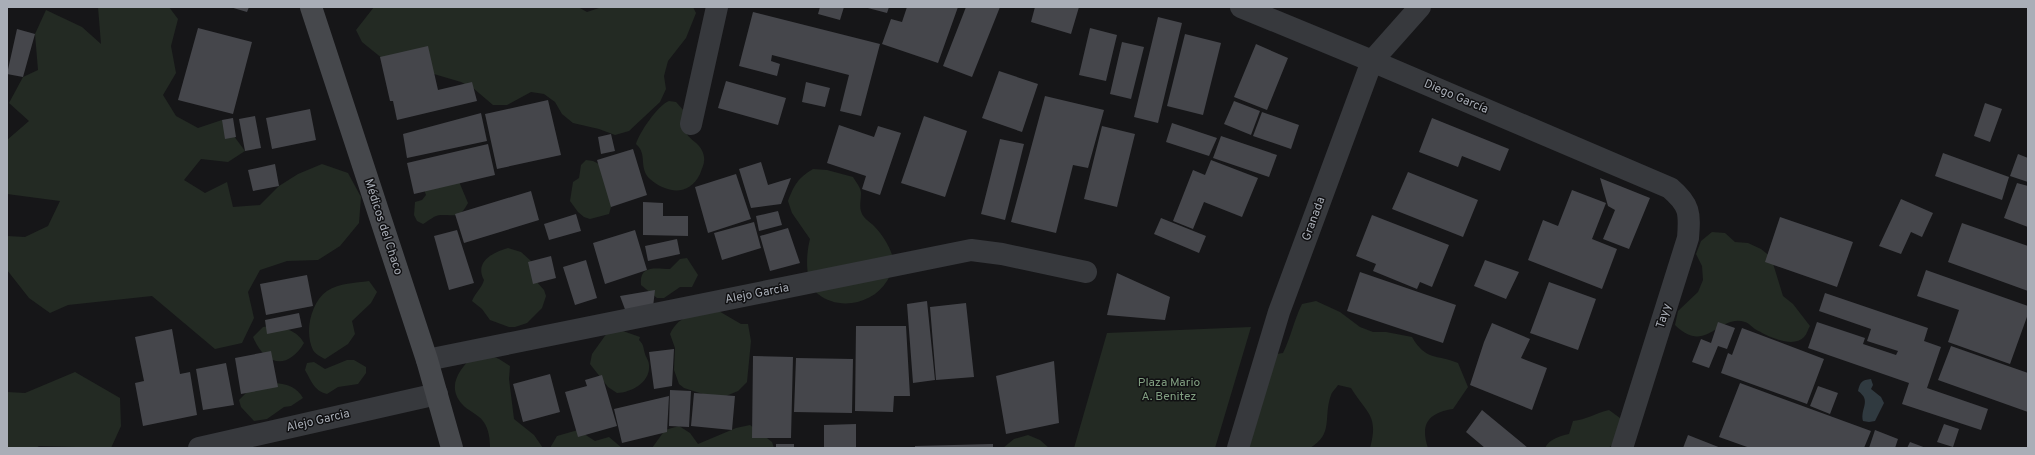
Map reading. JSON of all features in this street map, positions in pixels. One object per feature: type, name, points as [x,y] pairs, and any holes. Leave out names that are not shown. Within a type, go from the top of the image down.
[{"type":"main road","name":"Médicos del Chaco","points":[[311,7],[427,360],[452,448]]},
{"type":"street","points":[[691,124],[718,7]]},
{"type":"street","name":"Diego García","points":[[1241,7],[1670,188]]},
{"type":"street","name":"Granada","points":[[1238,448],[1280,312],[1372,61],[1420,7]]},
{"type":"street","name":"Tayy","points":[[1622,448],[1688,238],[1690,217],[1684,199],[1670,188]]},
{"type":"street","name":"Alejo Garcia","points":[[427,360],[971,250],[1002,254],[1086,272]]},
{"type":"street","name":"Alejo Garcia","points":[[199,448],[437,394]]},
{"type":"green space","points":[[98,7],[169,7],[178,19],[171,46],[176,73],[163,95],[176,116],[198,128],[222,120],[245,151],[228,162],[201,159],[184,180],[205,193],[227,182],[233,207],[260,205],[279,186],[298,174],[322,164],[348,173],[361,197],[359,223],[340,246],[318,260],[287,261],[260,270],[248,292],[254,318],[242,343],[215,349],[152,296],[68,305],[50,313],[29,298],[7,270],[7,236],[25,237],[48,226],[60,201],[7,194],[7,140],[29,121],[9,103],[23,77],[38,70],[35,34],[46,10],[82,27],[101,44]]},
{"type":"green space","points":[[374,7],[578,7],[587,12],[602,7],[693,7],[696,13],[686,38],[668,61],[664,76],[666,89],[660,102],[629,131],[615,135],[599,129],[573,123],[562,114],[555,102],[544,94],[531,92],[507,105],[493,105],[473,88],[461,82],[383,59],[362,42],[356,30]]},
{"type":"green space","points":[[669,101],[676,102],[685,112],[685,130],[689,137],[701,148],[704,159],[700,174],[695,181],[684,189],[677,190],[670,190],[656,184],[646,175],[642,152],[636,144],[641,133],[650,120],[660,108]]},
{"type":"green space","points":[[586,160],[599,164],[613,200],[609,214],[590,219],[584,217],[578,212],[570,201],[573,182],[579,178],[581,165]]},
{"type":"green space","points":[[813,169],[827,170],[853,177],[861,191],[860,208],[862,214],[879,232],[890,250],[893,265],[890,276],[881,289],[865,300],[845,303],[826,299],[813,289],[810,283],[807,260],[810,239],[792,213],[788,201],[797,182]]},
{"type":"green space","points":[[461,178],[460,184],[468,203],[462,212],[457,215],[436,216],[423,224],[417,221],[414,215],[415,202],[422,200],[426,195],[424,189]]},
{"type":"green space","points":[[1712,232],[1725,233],[1735,242],[1748,243],[1761,249],[1771,257],[1783,296],[1793,304],[1810,326],[1804,337],[1793,342],[1787,342],[1760,332],[1749,324],[1736,321],[1727,323],[1704,335],[1695,336],[1686,333],[1675,325],[1678,311],[1698,292],[1703,280],[1702,266],[1696,254],[1701,241]]},
{"type":"green space","points":[[508,248],[521,252],[531,261],[535,280],[544,290],[546,296],[542,308],[527,323],[515,327],[509,327],[490,320],[482,309],[472,301],[482,286],[484,280],[481,268],[483,263],[491,255]]},
{"type":"green space","points":[[687,258],[698,275],[692,287],[680,287],[664,298],[657,298],[641,285],[641,278],[646,271],[650,269],[670,269],[680,259]]},
{"type":"green space","points":[[369,281],[377,292],[371,303],[352,321],[355,334],[348,344],[325,359],[315,353],[310,343],[309,326],[313,310],[321,296],[337,286]]},
{"type":"green space","points":[[1316,301],[1340,312],[1360,327],[1373,332],[1386,332],[1412,337],[1422,350],[1432,356],[1458,363],[1468,387],[1453,409],[1437,413],[1428,421],[1425,432],[1428,448],[1370,448],[1373,428],[1370,415],[1351,388],[1338,385],[1331,395],[1325,431],[1317,443],[1310,448],[1246,448],[1270,355],[1283,353],[1302,304]]},
{"type":"green space","points":[[717,310],[741,324],[748,324],[751,341],[747,382],[738,391],[726,396],[706,395],[684,388],[679,384],[674,370],[675,348],[670,334],[674,327],[684,318]]},
{"type":"green space","points":[[263,327],[279,327],[294,332],[304,343],[291,358],[284,361],[270,359],[264,354],[253,337]]},
{"type":"green space","name":"Plaza Mario A. Benitez","points":[[1251,327],[1215,448],[1074,448],[1107,333]]},
{"type":"green space","points":[[620,330],[640,337],[639,340],[643,345],[649,362],[649,371],[647,377],[634,389],[617,393],[608,387],[590,364],[592,354],[607,333]]},
{"type":"green space","points":[[487,354],[510,366],[509,379],[514,419],[534,435],[543,448],[490,448],[487,427],[478,416],[462,404],[457,397],[455,384],[464,366],[473,356]]},
{"type":"green space","points":[[347,360],[354,360],[366,367],[366,373],[358,384],[338,387],[327,394],[316,388],[305,370],[307,363],[314,362],[325,369]]},
{"type":"green space","points":[[75,372],[120,398],[121,426],[111,448],[39,446],[36,448],[7,448],[7,392],[25,393]]},
{"type":"green space","points":[[275,383],[284,384],[295,389],[303,398],[291,406],[284,407],[267,419],[254,421],[241,407],[239,400],[249,390]]},
{"type":"green space","points":[[1609,410],[1620,418],[1624,431],[1618,441],[1608,448],[1545,448],[1552,440],[1569,434],[1573,421]]},
{"type":"green space","points":[[750,425],[772,442],[774,448],[652,448],[665,430],[679,426],[690,433],[698,444],[736,428]]},
{"type":"green space","points":[[578,430],[595,441],[609,437],[622,448],[550,448],[557,436]]},
{"type":"green space","points":[[1028,435],[1040,440],[1049,448],[1003,448],[1014,439]]},
{"type":"shaded area","points":[[1871,379],[1873,385],[1871,389],[1881,397],[1884,403],[1875,421],[1869,422],[1863,421],[1862,416],[1865,401],[1858,391],[1862,382]]},
{"type":"building","points":[[230,7],[249,7],[247,12]]},
{"type":"building","points":[[820,7],[844,7],[840,20],[818,14]]},
{"type":"building","points":[[864,7],[889,7],[887,13]]},
{"type":"building","points":[[907,7],[958,7],[938,63],[882,44],[891,19],[902,22]]},
{"type":"building","points":[[966,7],[1000,7],[972,77],[943,66]]},
{"type":"building","points":[[1035,7],[1079,7],[1071,34],[1031,22]]},
{"type":"building","points":[[753,12],[880,44],[861,116],[840,111],[849,75],[772,55],[771,61],[780,64],[777,76],[739,66]]},
{"type":"building","points":[[1158,17],[1182,23],[1158,123],[1134,117]]},
{"type":"building","points":[[198,28],[252,42],[233,114],[178,100]]},
{"type":"building","points":[[1090,28],[1117,35],[1106,81],[1079,75]]},
{"type":"building","points":[[17,29],[35,34],[23,77],[7,74]]},
{"type":"building","points":[[1185,34],[1221,43],[1203,115],[1167,106]]},
{"type":"building","points":[[1122,42],[1144,47],[1131,99],[1110,94]]},
{"type":"building","points":[[1256,44],[1288,58],[1267,110],[1234,97]]},
{"type":"building","points":[[428,46],[438,90],[472,82],[477,101],[397,120],[393,101],[390,101],[380,57]]},
{"type":"building","points":[[999,71],[1038,84],[1022,132],[982,118]]},
{"type":"building","points":[[726,81],[786,98],[778,125],[718,108]]},
{"type":"building","points":[[806,82],[830,88],[825,107],[802,102]]},
{"type":"building","points":[[1045,96],[1104,110],[1088,168],[1073,165],[1056,233],[1011,222]]},
{"type":"building","points":[[548,100],[561,155],[497,169],[485,114]]},
{"type":"building","points":[[1234,101],[1260,111],[1251,135],[1224,124]]},
{"type":"building","points":[[1985,103],[2002,109],[1990,142],[1974,136]]},
{"type":"building","points":[[310,109],[316,140],[272,149],[266,118]]},
{"type":"building","points":[[1262,112],[1299,125],[1291,149],[1253,136]]},
{"type":"building","points":[[481,113],[487,141],[407,158],[403,134]]},
{"type":"building","points":[[255,116],[261,148],[245,151],[239,119]]},
{"type":"building","points":[[924,116],[967,131],[945,197],[901,183]]},
{"type":"building","points":[[233,118],[236,137],[225,139],[222,120]]},
{"type":"building","points":[[1432,118],[1509,149],[1500,171],[1462,156],[1458,167],[1419,152]]},
{"type":"building","points":[[1172,123],[1217,138],[1209,156],[1166,142]]},
{"type":"building","points":[[839,125],[874,137],[878,126],[901,133],[880,195],[862,189],[866,176],[827,163]]},
{"type":"building","points":[[1102,126],[1135,134],[1117,207],[1084,199]]},
{"type":"building","points":[[611,134],[615,151],[601,154],[598,137]]},
{"type":"building","points":[[1221,136],[1277,155],[1269,177],[1213,158]]},
{"type":"building","points":[[1000,139],[1024,144],[1005,220],[981,214]]},
{"type":"building","points":[[488,144],[495,175],[414,194],[407,163]]},
{"type":"building","points":[[633,149],[647,195],[611,207],[597,160]]},
{"type":"building","points":[[1943,153],[2009,177],[2002,200],[1935,176]]},
{"type":"building","points":[[2018,154],[2028,158],[2028,182],[2010,176]]},
{"type":"building","points":[[1211,160],[1258,178],[1242,217],[1204,202],[1193,229],[1173,221],[1193,170],[1205,175]]},
{"type":"building","points":[[761,162],[768,185],[791,178],[781,204],[751,208],[739,169]]},
{"type":"building","points":[[275,164],[279,186],[253,191],[248,170]]},
{"type":"building","points":[[1408,172],[1478,200],[1463,237],[1392,209]]},
{"type":"building","points":[[736,174],[751,219],[708,233],[695,187]]},
{"type":"building","points":[[1600,178],[1650,198],[1629,249],[1603,239],[1615,210],[1608,206]]},
{"type":"building","points":[[2017,183],[2028,186],[2028,227],[2004,218]]},
{"type":"building","points":[[1572,190],[1606,203],[1592,239],[1617,249],[1602,289],[1528,260],[1543,220],[1558,226]]},
{"type":"building","points":[[531,191],[539,220],[464,243],[455,214]]},
{"type":"building","points":[[1901,199],[1933,213],[1922,237],[1911,232],[1901,254],[1879,246]]},
{"type":"building","points":[[643,202],[663,203],[663,216],[688,216],[688,236],[643,235]]},
{"type":"building","points":[[778,211],[782,225],[759,231],[756,216]]},
{"type":"building","points":[[576,214],[581,231],[549,240],[544,224]]},
{"type":"building","points":[[1372,215],[1449,245],[1432,287],[1420,282],[1417,289],[1373,271],[1376,264],[1356,256]]},
{"type":"building","points":[[1780,217],[1853,242],[1837,287],[1765,262]]},
{"type":"building","points":[[1161,218],[1206,236],[1199,253],[1154,234]]},
{"type":"building","points":[[754,222],[761,248],[722,260],[714,233]]},
{"type":"building","points":[[1962,223],[2028,246],[2028,291],[1948,262]]},
{"type":"building","points":[[788,228],[800,263],[770,271],[760,236]]},
{"type":"building","points":[[457,230],[474,283],[449,290],[434,236]]},
{"type":"building","points":[[635,230],[647,270],[605,284],[593,243]]},
{"type":"building","points":[[677,239],[680,254],[648,261],[645,246]]},
{"type":"building","points":[[551,256],[556,278],[533,284],[528,262]]},
{"type":"building","points":[[586,260],[597,298],[575,305],[563,267]]},
{"type":"building","points":[[1485,260],[1519,272],[1506,299],[1474,286]]},
{"type":"building","points":[[1926,270],[2028,306],[2028,314],[2010,364],[1948,342],[1959,310],[1917,296]]},
{"type":"building","points":[[1360,272],[1456,305],[1443,343],[1347,311]]},
{"type":"building","points":[[1117,273],[1170,297],[1165,320],[1107,315]]},
{"type":"building","points":[[307,275],[313,306],[266,315],[260,284]]},
{"type":"building","points":[[1549,282],[1596,299],[1578,350],[1530,333]]},
{"type":"building","points":[[655,290],[653,307],[626,312],[620,296]]},
{"type":"building","points":[[1825,293],[1928,328],[1924,341],[1941,347],[1927,388],[1988,409],[1981,430],[1902,404],[1909,383],[1808,348],[1817,322],[1865,338],[1863,344],[1896,355],[1898,351],[1867,341],[1871,329],[1819,311]]},
{"type":"building","points":[[927,301],[935,380],[913,383],[907,304]]},
{"type":"building","points":[[966,303],[974,377],[936,380],[930,307]]},
{"type":"building","points":[[299,313],[302,327],[267,334],[265,320]]},
{"type":"building","points":[[1718,322],[1735,328],[1727,349],[1718,346],[1709,368],[1692,362],[1701,339],[1711,343]]},
{"type":"building","points":[[1492,323],[1530,339],[1521,358],[1547,368],[1532,410],[1470,385]]},
{"type":"building","points":[[856,326],[906,326],[910,396],[894,396],[893,412],[855,411]]},
{"type":"building","points":[[1742,328],[1824,359],[1807,404],[1721,373],[1728,353],[1732,355]]},
{"type":"building","points":[[172,329],[180,374],[190,372],[197,415],[143,426],[135,383],[144,381],[135,337]]},
{"type":"building","points":[[1951,346],[2028,373],[2028,412],[1938,380]]},
{"type":"building","points":[[674,349],[672,386],[654,389],[649,352]]},
{"type":"building","points":[[271,351],[278,387],[241,394],[235,358]]},
{"type":"building","points":[[753,356],[793,357],[791,438],[752,438]]},
{"type":"building","points":[[796,358],[853,359],[852,413],[794,412]]},
{"type":"building","points":[[1054,361],[1059,423],[1006,434],[996,376]]},
{"type":"building","points":[[226,363],[234,405],[203,410],[196,369]]},
{"type":"building","points":[[550,374],[560,412],[523,422],[513,384]]},
{"type":"building","points":[[602,375],[617,426],[578,437],[565,392],[587,386],[585,380]]},
{"type":"building","points":[[1740,383],[1871,431],[1864,448],[1750,448],[1719,437]]},
{"type":"building","points":[[1818,386],[1838,393],[1830,414],[1810,406]]},
{"type":"building","points":[[670,390],[691,391],[689,427],[669,426]]},
{"type":"building","points":[[694,393],[735,396],[732,430],[691,426]]},
{"type":"building","points":[[669,396],[667,432],[622,443],[614,409]]},
{"type":"building","points":[[1482,410],[1528,448],[1485,448],[1466,432]]},
{"type":"building","points":[[856,424],[856,448],[824,448],[824,425]]},
{"type":"building","points":[[1944,424],[1959,429],[1953,447],[1937,442]]},
{"type":"building","points":[[1875,430],[1898,439],[1895,448],[1869,448]]},
{"type":"building","points":[[1688,435],[1721,448],[1683,448]]},
{"type":"building","points":[[1910,442],[1926,448],[1907,448]]},
{"type":"building","points":[[776,444],[794,444],[794,448],[776,448]]},
{"type":"building","points":[[993,444],[993,448],[915,448],[915,446]]}]
